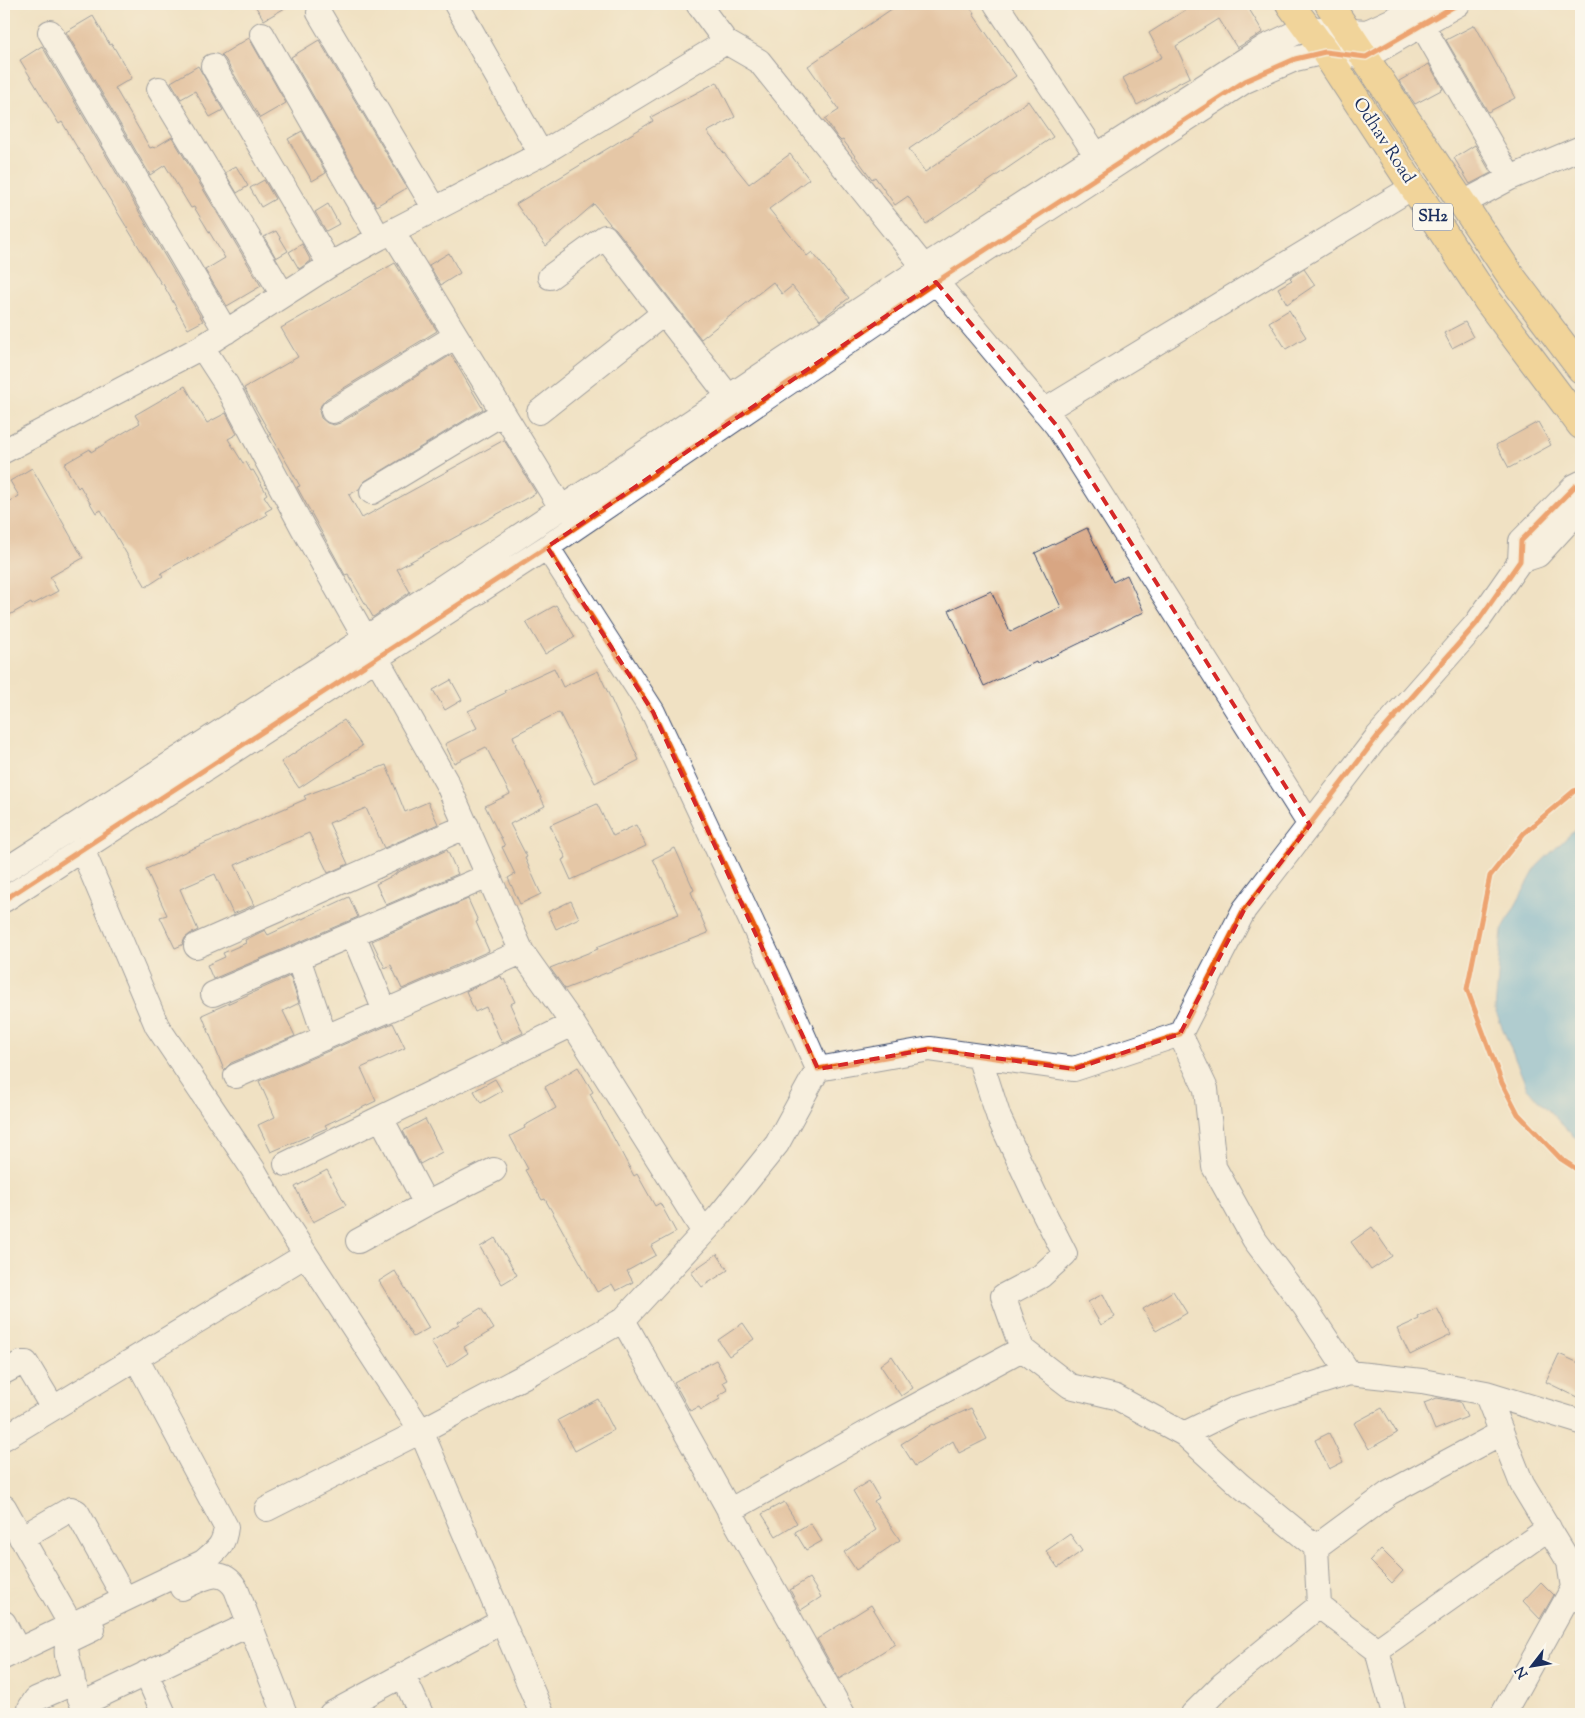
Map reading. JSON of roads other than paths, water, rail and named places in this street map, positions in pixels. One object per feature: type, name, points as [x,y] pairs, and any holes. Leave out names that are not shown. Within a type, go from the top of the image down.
[{"type":"main road","name":"Odhav Road","points":[[1290,4],[1325,52],[1488,300],[1581,425]]},
{"type":"main road","name":"Odhav Road","points":[[1329,4],[1513,279],[1581,369]]},
{"type":"street","points":[[456,4],[541,154]]},
{"type":"street","points":[[698,4],[726,42],[759,61],[930,274],[1062,434],[1310,825]]},
{"type":"street","points":[[996,4],[1097,156]]},
{"type":"street","points":[[4,871],[371,648],[547,547],[1097,156],[1266,47],[1306,28],[1367,32],[1393,20],[1458,4]]},
{"type":"street","points":[[319,13],[435,209]]},
{"type":"street","points":[[4,900],[82,849],[371,648],[562,509],[729,397],[1246,81],[1295,59],[1325,52],[1366,57],[1421,14]]},
{"type":"street","points":[[1421,14],[1510,178]]},
{"type":"street","points":[[50,32],[226,332]]},
{"type":"street","points":[[262,34],[386,234],[456,336],[562,509]]},
{"type":"street","points":[[4,450],[202,347],[330,265],[541,154],[726,42]]},
{"type":"street","points":[[214,66],[330,265]]},
{"type":"street","points":[[159,89],[283,296]]},
{"type":"street","points":[[1463,204],[1510,178],[1581,148]]},
{"type":"street","points":[[1044,411],[1413,187]]},
{"type":"street","points":[[550,276],[605,237],[729,397]]},
{"type":"street","points":[[539,412],[664,313]]},
{"type":"street","points":[[333,410],[456,336]]},
{"type":"street","points":[[202,347],[226,384],[303,528],[448,785],[522,952],[573,1024],[704,1232]]},
{"type":"street","points":[[372,492],[503,414]]},
{"type":"street","points":[[818,1069],[930,1048],[1074,1069],[1180,1034],[1244,910],[1378,737],[1476,624],[1520,561],[1521,541],[1581,482]]},
{"type":"street","points":[[1520,561],[1538,555],[1581,508]]},
{"type":"street","points":[[547,547],[653,712],[777,976],[818,1069]]},
{"type":"street","points":[[196,946],[467,826]]},
{"type":"street","points":[[82,849],[157,1026],[253,1169],[273,1204],[421,1431],[501,1622],[542,1714]]},
{"type":"street","points":[[213,994],[488,876]]},
{"type":"street","points":[[352,934],[385,1011]]},
{"type":"street","points":[[236,1076],[522,952]]},
{"type":"street","points":[[298,958],[324,1037]]},
{"type":"street","points":[[286,1164],[573,1024]]},
{"type":"street","points":[[1180,1034],[1206,1089],[1214,1167],[1254,1239],[1305,1306],[1349,1373]]},
{"type":"street","points":[[979,1056],[999,1118],[1065,1254],[1041,1276],[1003,1296],[1022,1349],[1070,1386],[1116,1397],[1184,1434],[1240,1485],[1316,1547],[1319,1606],[1377,1650],[1394,1714]]},
{"type":"street","points":[[267,1508],[421,1431],[536,1370],[623,1320],[704,1232],[777,1144],[818,1069]]},
{"type":"street","points":[[381,1118],[426,1204]]},
{"type":"street","points":[[358,1241],[494,1170]]},
{"type":"street","points":[[4,1438],[306,1255]]},
{"type":"street","points":[[623,1320],[843,1714]]},
{"type":"street","points":[[729,1511],[886,1422],[1022,1349]]},
{"type":"street","points":[[4,1623],[11,1654],[203,1562],[217,1551],[225,1539],[226,1527],[136,1358]]},
{"type":"street","points":[[4,1372],[21,1363],[26,1363],[53,1408]]},
{"type":"street","points":[[1184,1434],[1235,1410],[1349,1373],[1422,1381],[1486,1393],[1581,1422]]},
{"type":"street","points":[[1486,1393],[1522,1484],[1569,1562],[1579,1590],[1503,1714]]},
{"type":"street","points":[[1316,1547],[1389,1493],[1502,1434]]},
{"type":"street","points":[[4,1507],[71,1625]]},
{"type":"street","points":[[21,1538],[71,1509],[77,1512],[125,1599]]},
{"type":"street","points":[[1377,1650],[1549,1528]]},
{"type":"street","points":[[80,1700],[66,1656],[68,1641],[206,1576],[221,1575],[230,1580],[236,1589],[285,1714]]},
{"type":"street","points":[[1193,1714],[1223,1684],[1319,1606]]},
{"type":"street","points":[[345,1711],[403,1675],[501,1622]]},
{"type":"street","points":[[30,1714],[32,1702],[36,1699],[80,1700],[146,1674],[250,1624]]},
{"type":"street","points":[[146,1674],[164,1714]]},
{"type":"street","points":[[403,1675],[421,1714]]},
{"type":"water","points":[[1581,824],[1581,1140],[1573,1136],[1527,1088],[1495,1010],[1502,930],[1537,866]]}]
